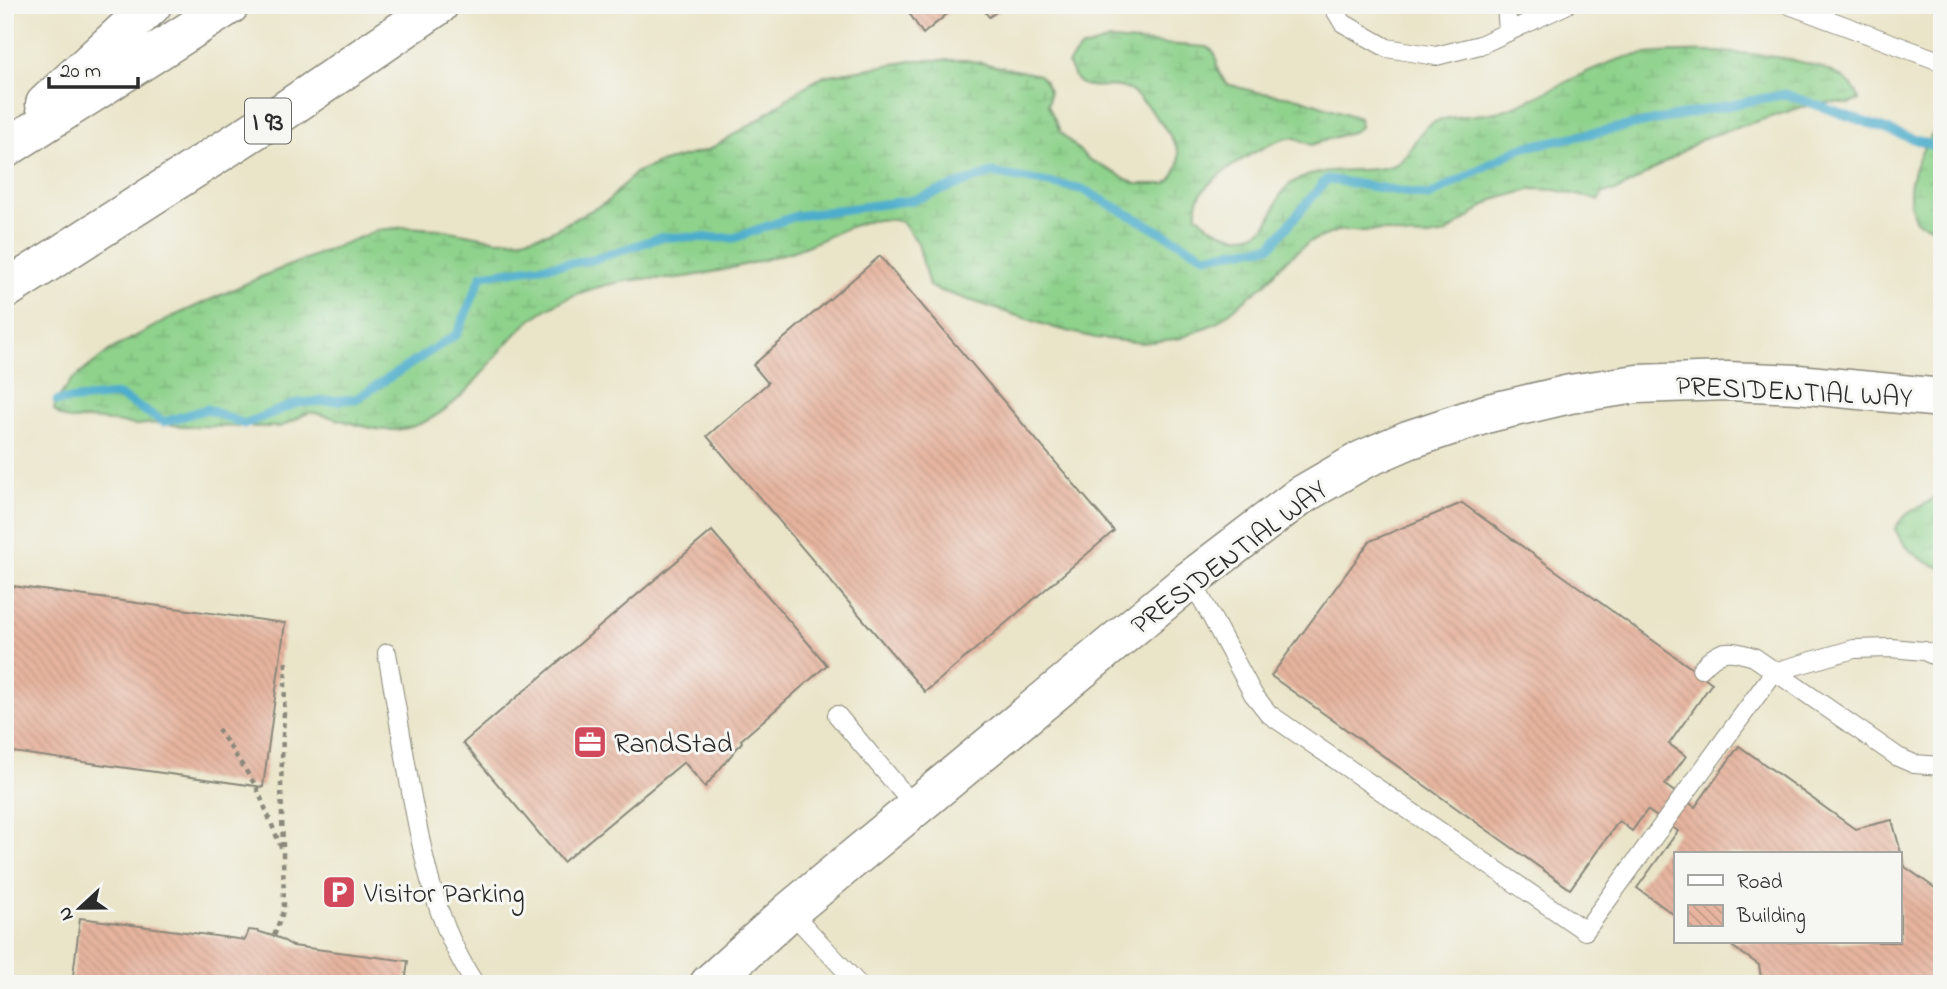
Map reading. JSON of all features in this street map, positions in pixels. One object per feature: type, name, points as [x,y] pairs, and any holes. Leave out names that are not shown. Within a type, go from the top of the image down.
[{"type":"main road","points":[[5,142],[152,5]]},
{"type":"main road","points":[[5,149],[230,5]]},
{"type":"main road","name":"I 93","points":[[5,290],[269,121],[439,5]]},
{"type":"main road","name":"PRESIDENTIAL WAY","points":[[709,984],[790,911],[1191,579],[1273,515],[1353,465],[1447,425],[1520,405],[1606,388],[1697,381],[1798,384],[1942,398]]},
{"type":"lane","points":[[1332,5],[1343,23],[1387,48],[1436,56],[1480,45],[1566,5]]},
{"type":"lane","points":[[1506,5],[1508,32]]},
{"type":"lane","points":[[1789,5],[1942,62]]},
{"type":"lane","points":[[1191,579],[1257,700],[1269,714],[1585,931],[1774,672],[1854,649],[1916,650],[1942,659]]},
{"type":"lane","points":[[1701,669],[1713,655],[1735,651],[1754,657],[1898,757],[1914,764],[1942,766]]},
{"type":"lane","points":[[387,653],[426,874],[444,928],[458,959],[475,984]]},
{"type":"lane","points":[[837,715],[915,807]]},
{"type":"lane","points":[[790,911],[858,984]]},
{"type":"path","points":[[274,936],[284,909],[281,785],[286,663]]},
{"type":"path","points":[[218,729],[256,786],[283,852]]},
{"type":"green space","points":[[1110,40],[1207,47],[1215,53],[1218,71],[1227,84],[1256,92],[1299,98],[1359,118],[1360,127],[1354,131],[1311,145],[1295,138],[1273,143],[1244,158],[1207,186],[1198,199],[1197,215],[1223,233],[1239,236],[1260,231],[1272,215],[1283,191],[1298,179],[1326,171],[1394,165],[1405,156],[1423,130],[1437,121],[1500,111],[1627,57],[1716,52],[1793,60],[1825,69],[1848,82],[1859,100],[1849,104],[1834,102],[1802,107],[1704,138],[1637,180],[1616,191],[1603,193],[1599,200],[1556,190],[1533,189],[1493,200],[1445,234],[1428,237],[1385,231],[1337,231],[1309,242],[1283,263],[1266,283],[1216,323],[1181,338],[1143,343],[1096,338],[1055,328],[938,290],[929,286],[918,243],[902,222],[874,220],[846,228],[793,251],[751,263],[679,278],[615,283],[565,299],[526,324],[457,400],[441,413],[408,428],[380,430],[314,413],[305,414],[276,427],[180,426],[160,423],[136,425],[93,419],[70,420],[54,410],[56,401],[72,380],[110,350],[172,317],[263,276],[378,230],[406,227],[439,229],[498,240],[522,239],[548,233],[607,202],[635,173],[656,164],[708,150],[824,76],[917,60],[967,60],[1039,75],[1048,88],[1048,105],[1061,133],[1088,159],[1136,184],[1166,184],[1177,169],[1179,156],[1175,144],[1156,117],[1127,89],[1081,84],[1068,64],[1080,49]]},
{"type":"green space","points":[[1942,121],[1942,225],[1931,227],[1916,221],[1911,208],[1911,181],[1914,168],[1926,144]]},
{"type":"green space","points":[[1942,486],[1942,568],[1914,554],[1903,543],[1895,529],[1906,515],[1932,499]]},
{"type":"building","points":[[904,5],[958,5],[923,34]]},
{"type":"building","points":[[980,5],[1007,5],[989,17]]},
{"type":"building","points":[[880,256],[1114,531],[925,692],[707,436],[768,383],[753,365]]},
{"type":"building","points":[[1462,503],[1712,683],[1669,744],[1686,756],[1665,785],[1695,807],[1739,746],[1855,829],[1892,820],[1901,852],[1674,852],[1674,915],[1637,888],[1678,831],[1647,810],[1632,831],[1619,821],[1570,889],[1271,676],[1370,541]]},
{"type":"building","points":[[712,531],[827,665],[741,740],[705,787],[684,762],[563,862],[463,743]]},
{"type":"building","points":[[5,585],[285,623],[263,787],[5,751]]},
{"type":"building","points":[[1902,856],[1905,867],[1942,893],[1942,984],[1762,984],[1759,965],[1729,944],[1902,944]]},
{"type":"building","points":[[80,918],[245,940],[249,930],[257,931],[293,946],[408,961],[405,984],[72,984]]},
{"type":"waterway","points":[[57,401],[118,395],[164,422],[207,409],[244,424],[297,403],[356,399],[457,334],[482,275],[592,260],[662,237],[734,238],[796,216],[913,200],[992,173],[1082,189],[1205,256],[1271,246],[1327,179],[1429,196],[1520,148],[1785,94],[1942,149]]},
{"type":"place","name":"RandStad","points":[[590,742]]},
{"type":"place","name":"Visitor Parking","points":[[339,892]]}]
